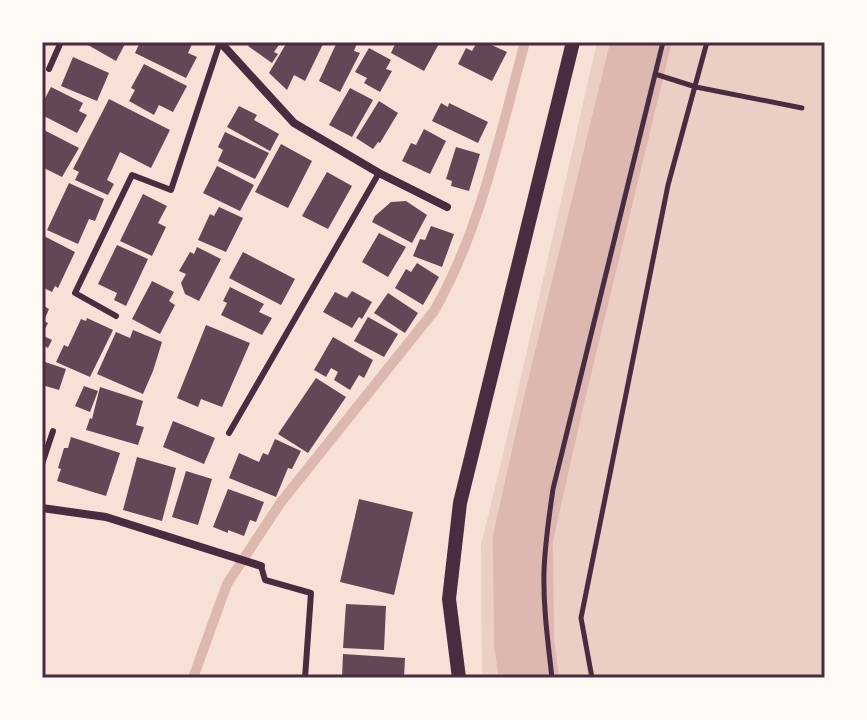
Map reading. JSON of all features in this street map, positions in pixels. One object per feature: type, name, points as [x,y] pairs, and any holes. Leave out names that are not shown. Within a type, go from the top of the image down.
[{"type":"street","points":[[220,42],[294,123],[379,173],[447,207]]},
{"type":"street","points":[[459,678],[449,599],[460,503],[573,42]]},
{"type":"street","points":[[42,508],[106,517],[261,566]]},
{"type":"lane","points":[[49,69],[61,42]]},
{"type":"lane","points":[[116,316],[75,293],[132,175],[171,190],[220,42]]},
{"type":"lane","points":[[229,433],[379,173]]},
{"type":"lane","points":[[42,464],[53,431]]},
{"type":"lane","points":[[261,566],[265,580],[311,593],[305,678]]},
{"type":"path","points":[[552,678],[544,571],[553,489],[663,42]]},
{"type":"path","points":[[592,678],[581,618],[668,185],[707,42]]},
{"type":"path","points":[[655,74],[696,87],[802,108]]},
{"type":"shaded area","points":[[597,42],[825,42],[825,678],[484,678],[481,545]]},
{"type":"building","points":[[89,42],[126,42],[116,61],[88,45]]},
{"type":"building","points":[[140,42],[193,42],[188,53],[197,57],[186,78],[135,53]]},
{"type":"building","points":[[251,42],[281,42],[274,52],[278,54],[272,63],[248,46]]},
{"type":"building","points":[[287,42],[324,42],[305,81],[294,75],[287,90],[269,73]]},
{"type":"building","points":[[337,42],[357,43],[354,51],[360,53],[340,92],[319,81]]},
{"type":"building","points":[[396,42],[440,42],[424,71],[391,53]]},
{"type":"building","points":[[477,42],[485,42],[507,52],[492,81],[458,64],[466,48],[472,51]]},
{"type":"building","points":[[369,48],[391,60],[386,69],[392,71],[380,92],[364,83],[367,78],[355,72]]},
{"type":"building","points":[[73,57],[109,73],[97,101],[61,86]]},
{"type":"building","points":[[144,64],[187,86],[173,112],[159,105],[154,115],[129,101],[135,90],[131,88]]},
{"type":"building","points":[[51,87],[83,103],[79,111],[87,115],[77,133],[42,115],[42,104]]},
{"type":"building","points":[[350,88],[373,100],[352,137],[329,125]]},
{"type":"building","points":[[109,99],[170,130],[151,168],[120,152],[107,180],[114,184],[108,195],[75,180],[79,172],[73,169]]},
{"type":"building","points":[[379,101],[398,113],[373,149],[356,138]]},
{"type":"building","points":[[441,103],[448,107],[449,103],[488,122],[478,143],[432,121]]},
{"type":"building","points":[[239,106],[257,115],[254,120],[279,134],[270,151],[227,127]]},
{"type":"building","points":[[424,129],[446,141],[430,174],[402,161],[411,143],[416,145]]},
{"type":"building","points":[[44,130],[79,148],[62,177],[42,167]]},
{"type":"building","points":[[225,132],[269,153],[255,179],[218,161],[223,150],[218,147]]},
{"type":"building","points":[[281,144],[312,161],[288,208],[255,192]]},
{"type":"building","points":[[456,147],[480,154],[469,191],[451,186],[452,181],[446,179]]},
{"type":"building","points":[[217,166],[254,185],[240,211],[203,193]]},
{"type":"building","points":[[327,172],[352,186],[328,229],[302,216]]},
{"type":"building","points":[[69,183],[104,199],[95,221],[89,219],[78,244],[47,230]]},
{"type":"building","points":[[143,194],[167,206],[158,223],[166,227],[152,256],[120,241]]},
{"type":"building","points":[[406,201],[427,215],[412,243],[372,222],[391,202]]},
{"type":"building","points":[[219,207],[243,218],[226,252],[198,240],[210,214],[214,216]]},
{"type":"building","points":[[431,226],[454,234],[442,267],[413,256],[420,239],[425,240]]},
{"type":"building","points":[[379,233],[406,247],[388,277],[362,262]]},
{"type":"building","points":[[42,235],[75,252],[58,288],[55,286],[52,292],[42,287]]},
{"type":"building","points":[[117,245],[148,259],[126,306],[114,300],[117,293],[98,284]]},
{"type":"building","points":[[197,247],[221,259],[199,301],[185,294],[181,283],[186,274],[179,271],[190,252],[194,254]]},
{"type":"building","points":[[243,252],[295,279],[281,305],[229,278]]},
{"type":"building","points":[[417,263],[439,277],[423,305],[395,288],[406,269],[411,272]]},
{"type":"building","points":[[152,281],[174,292],[169,301],[175,305],[160,334],[132,319]]},
{"type":"building","points":[[230,287],[264,304],[259,312],[272,318],[262,335],[221,315]]},
{"type":"building","points":[[352,291],[372,302],[362,319],[359,317],[352,328],[323,312],[335,292],[347,298]]},
{"type":"building","points":[[388,293],[418,313],[405,333],[374,313]]},
{"type":"building","points":[[42,305],[49,309],[44,321],[48,323],[42,335]]},
{"type":"building","points":[[368,317],[398,334],[384,357],[354,341]]},
{"type":"building","points":[[87,318],[113,330],[90,377],[56,362],[64,345],[68,347],[81,319],[86,321]]},
{"type":"building","points":[[206,325],[250,343],[222,407],[201,399],[198,407],[177,398]]},
{"type":"building","points":[[133,330],[162,342],[143,394],[97,374],[116,332],[130,338]]},
{"type":"building","points":[[42,335],[52,340],[48,348],[42,345]]},
{"type":"building","points":[[333,337],[373,360],[364,378],[359,375],[350,390],[334,380],[338,372],[331,368],[326,377],[314,370]]},
{"type":"building","points":[[42,361],[66,369],[59,390],[42,385]]},
{"type":"building","points":[[316,378],[346,397],[308,453],[278,434]]},
{"type":"building","points":[[84,386],[98,391],[90,412],[75,406]]},
{"type":"building","points":[[100,387],[143,401],[136,425],[144,427],[138,445],[86,430]]},
{"type":"building","points":[[173,421],[215,438],[204,464],[163,447]]},
{"type":"building","points":[[71,437],[120,453],[106,496],[57,481],[64,448],[68,448]]},
{"type":"building","points":[[275,439],[301,451],[292,469],[288,468],[276,497],[229,478],[239,453],[259,462],[263,453],[268,455]]},
{"type":"building","points":[[137,457],[176,468],[162,521],[123,510]]},
{"type":"building","points":[[186,471],[212,479],[198,525],[172,517]]},
{"type":"building","points":[[228,489],[264,502],[256,522],[250,520],[244,536],[213,527]]},
{"type":"building","points":[[359,499],[413,512],[394,595],[340,582]]},
{"type":"building","points":[[346,604],[386,606],[384,650],[343,648]]},
{"type":"building","points":[[343,654],[405,658],[404,678],[342,678]]},
{"type":"waterway","points":[[193,678],[227,584],[281,502],[434,311],[477,214],[525,42]]},
{"type":"waterway","points":[[529,678],[524,642],[523,538],[641,42]]}]
